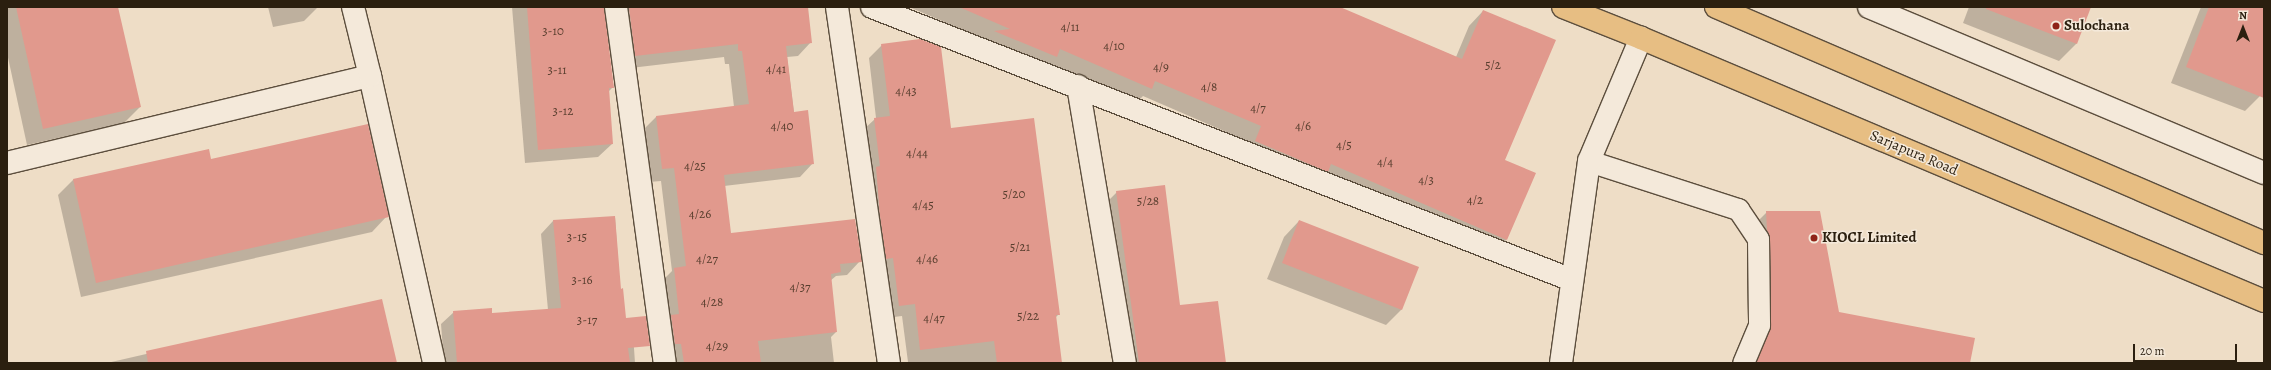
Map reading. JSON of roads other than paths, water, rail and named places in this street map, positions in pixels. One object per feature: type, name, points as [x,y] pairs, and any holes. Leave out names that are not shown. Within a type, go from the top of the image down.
[{"type":"main road","points":[[1716,7],[2264,243]]},
{"type":"main road","name":"Sarjapura Road","points":[[1567,8],[2264,301]]},
{"type":"street","points":[[353,7],[370,76],[434,363]]},
{"type":"street","points":[[616,7],[665,363]]},
{"type":"street","points":[[837,7],[889,363]]},
{"type":"street","points":[[872,7],[1078,86],[1572,280]]},
{"type":"street","points":[[1869,7],[2264,173]]},
{"type":"street","points":[[1561,363],[1589,161],[1641,38]]},
{"type":"street","points":[[7,163],[370,76]]},
{"type":"street","points":[[1078,86],[1125,363]]},
{"type":"lane","points":[[1589,161],[1738,209],[1758,239],[1760,325],[1743,363]]},
{"type":"place","name":"Sulochana","points":[[2056,26]]},
{"type":"place","name":"KIOCL Limited","points":[[1814,238]]}]
